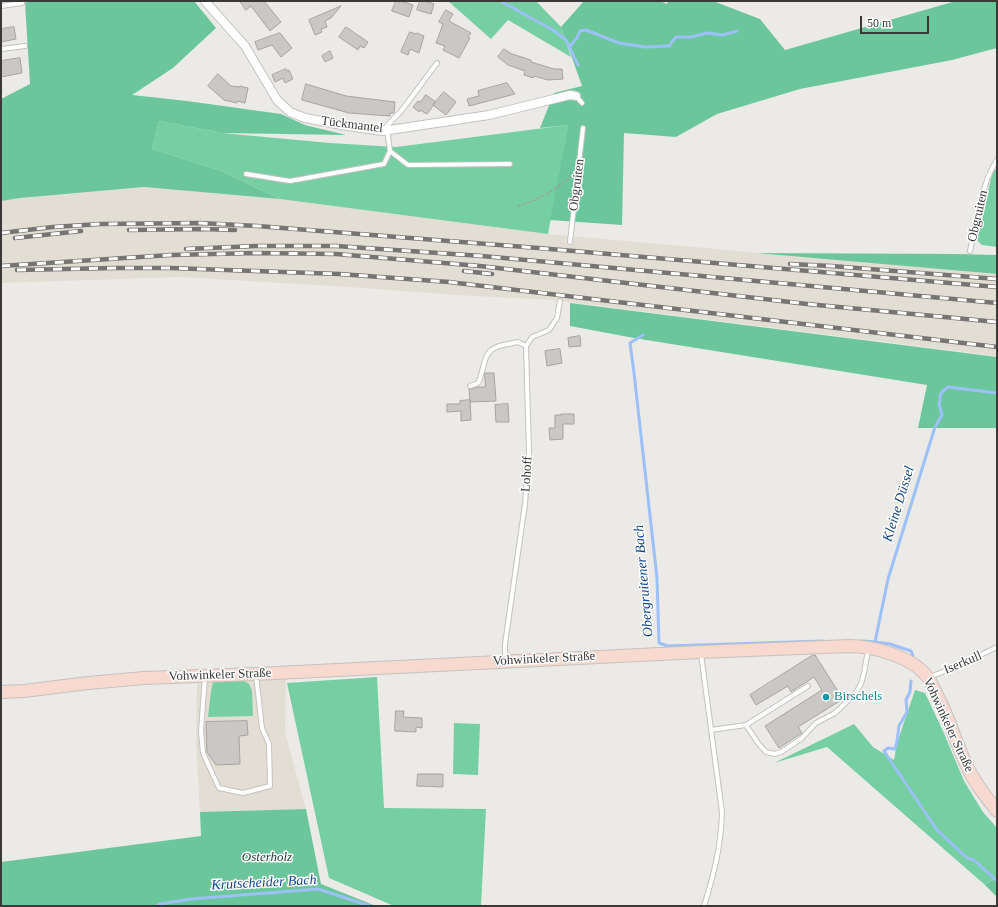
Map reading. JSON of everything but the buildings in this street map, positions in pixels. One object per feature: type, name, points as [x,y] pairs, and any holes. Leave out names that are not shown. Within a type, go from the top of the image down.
[{"type":"street","name":"Tückmantel","points":[[205,1],[245,46],[277,100],[290,112],[305,118],[347,126],[385,130],[489,115],[570,95],[576,96]]},
{"type":"street","name":"Vohwinkeler Straße","points":[[1,692],[24,691],[144,678],[256,674],[700,652],[849,646],[868,647],[902,659],[918,668],[928,678],[950,724],[966,766],[997,812]]},
{"type":"lane","points":[[1,6],[22,3]]},
{"type":"lane","points":[[1,49],[25,46]]},
{"type":"lane","points":[[246,174],[290,182],[384,164],[390,151],[385,130],[402,110],[436,63]]},
{"type":"lane","points":[[576,96],[582,103]]},
{"type":"lane","name":"Obgruiten","points":[[570,242],[583,128]]},
{"type":"lane","points":[[390,151],[408,165],[510,164]]},
{"type":"lane","name":"Obgruiten","points":[[970,251],[986,183],[997,160]]},
{"type":"lane","points":[[470,386],[479,382],[486,357],[491,350],[499,346],[518,342],[526,346],[532,337],[549,330],[557,318],[560,301]]},
{"type":"lane","name":"Lohoff","points":[[506,661],[505,644],[525,504],[529,452],[526,346]]},
{"type":"lane","points":[[746,725],[766,752],[775,754],[781,752],[801,740],[816,723],[835,713],[855,694],[861,684],[868,647]]},
{"type":"lane","name":"Iserkull","points":[[928,678],[960,665],[997,647]]},
{"type":"lane","points":[[700,652],[722,812],[722,831],[717,859],[704,906]]},
{"type":"lane","points":[[205,675],[202,753],[219,788],[243,793],[270,786],[269,744],[262,728],[256,674]]},
{"type":"lane","points":[[711,730],[746,725],[808,686]]},
{"type":"path","points":[[518,206],[534,201],[548,194],[579,169]]},
{"type":"shaded area","points":[[144,187],[280,199],[548,234],[997,274],[997,356],[552,300],[181,277],[1,283],[1,201]]},
{"type":"shaded area","points":[[286,676],[285,732],[306,809],[200,812],[196,742],[197,684]]},
{"type":"green space","points":[[28,1],[194,1],[216,28],[173,68],[132,95],[281,114],[305,125],[346,135],[222,133],[159,121],[152,149],[219,170],[280,199],[144,187],[1,201],[1,99],[30,84],[25,3]]},
{"type":"green space","points":[[448,1],[536,1],[561,27],[571,57],[508,20],[491,39]]},
{"type":"green space","points":[[584,1],[660,1],[667,4],[668,1],[713,1],[760,19],[785,50],[956,1],[997,1],[997,48],[952,60],[800,89],[717,114],[676,137],[624,133],[622,225],[550,220],[568,125],[540,128],[554,93],[582,86],[561,27]]},
{"type":"green space","points":[[159,121],[222,133],[330,143],[396,147],[568,125],[548,234],[280,199],[219,170],[152,149]]},
{"type":"green space","points":[[993,170],[997,170],[997,247],[982,245],[977,240]]},
{"type":"green space","points":[[757,253],[997,255],[997,274]]},
{"type":"green space","points":[[570,303],[997,357],[997,428],[918,428],[927,385],[634,338],[570,326]]},
{"type":"green space","points":[[377,677],[384,808],[486,809],[481,906],[394,906],[329,878],[287,683]]},
{"type":"green space","points":[[241,679],[249,684],[252,691],[253,716],[208,717],[213,682]]},
{"type":"green space","points":[[915,690],[925,693],[964,781],[983,812],[997,828],[997,877],[985,885],[827,747],[774,763],[854,724],[873,747],[894,760],[897,743]]},
{"type":"green space","points":[[454,723],[480,724],[478,775],[453,774]]},
{"type":"green space","name":"Osterholz","points":[[306,809],[321,884],[376,906],[1,906],[1,862],[201,836],[200,812]]},
{"type":"green space","points":[[997,877],[997,897],[985,885]]},
{"type":"waterway","name":"Obergruitener Bach","points":[[501,1],[553,30],[566,40],[578,65]]},
{"type":"waterway","points":[[570,46],[577,38],[580,31],[586,30],[619,43],[645,47],[669,46],[676,37],[691,37],[707,33],[723,35],[737,31]]},
{"type":"waterway","name":"Obergruitener Bach","points":[[643,335],[630,343],[657,578],[659,643],[668,646],[823,641]]},
{"type":"waterway","name":"Kleine Düssel","points":[[913,656],[911,651],[890,644],[875,642],[888,579],[935,427],[942,415],[939,404],[941,393],[948,387],[997,393]]},
{"type":"waterway","name":"Obergruitener Bach","points":[[863,641],[875,642]]},
{"type":"waterway","name":"Kleine Düssel","points":[[911,681],[910,692],[906,700],[907,712],[899,726],[895,749],[888,748],[884,751],[937,830],[967,858],[974,860],[997,881]]},
{"type":"waterway","name":"Krutscheider Bach","points":[[157,906],[160,904],[191,899],[318,889],[370,906]]},
{"type":"railway","points":[[1,233],[53,227],[100,224],[200,223],[257,226],[997,287]]},
{"type":"railway","points":[[129,230],[235,230]]},
{"type":"railway","points":[[15,238],[81,231]]},
{"type":"railway","points":[[186,249],[256,246],[336,246],[482,256],[997,303]]},
{"type":"railway","points":[[1,266],[171,255],[256,253],[336,254],[480,266],[807,304],[997,322]]},
{"type":"railway","points":[[790,264],[997,279]]},
{"type":"railway","points":[[17,270],[170,268],[339,274],[449,282],[997,347]]},
{"type":"railway","points":[[464,271],[492,274]]},
{"type":"place","name":"Birschels","points":[[826,697]]}]
